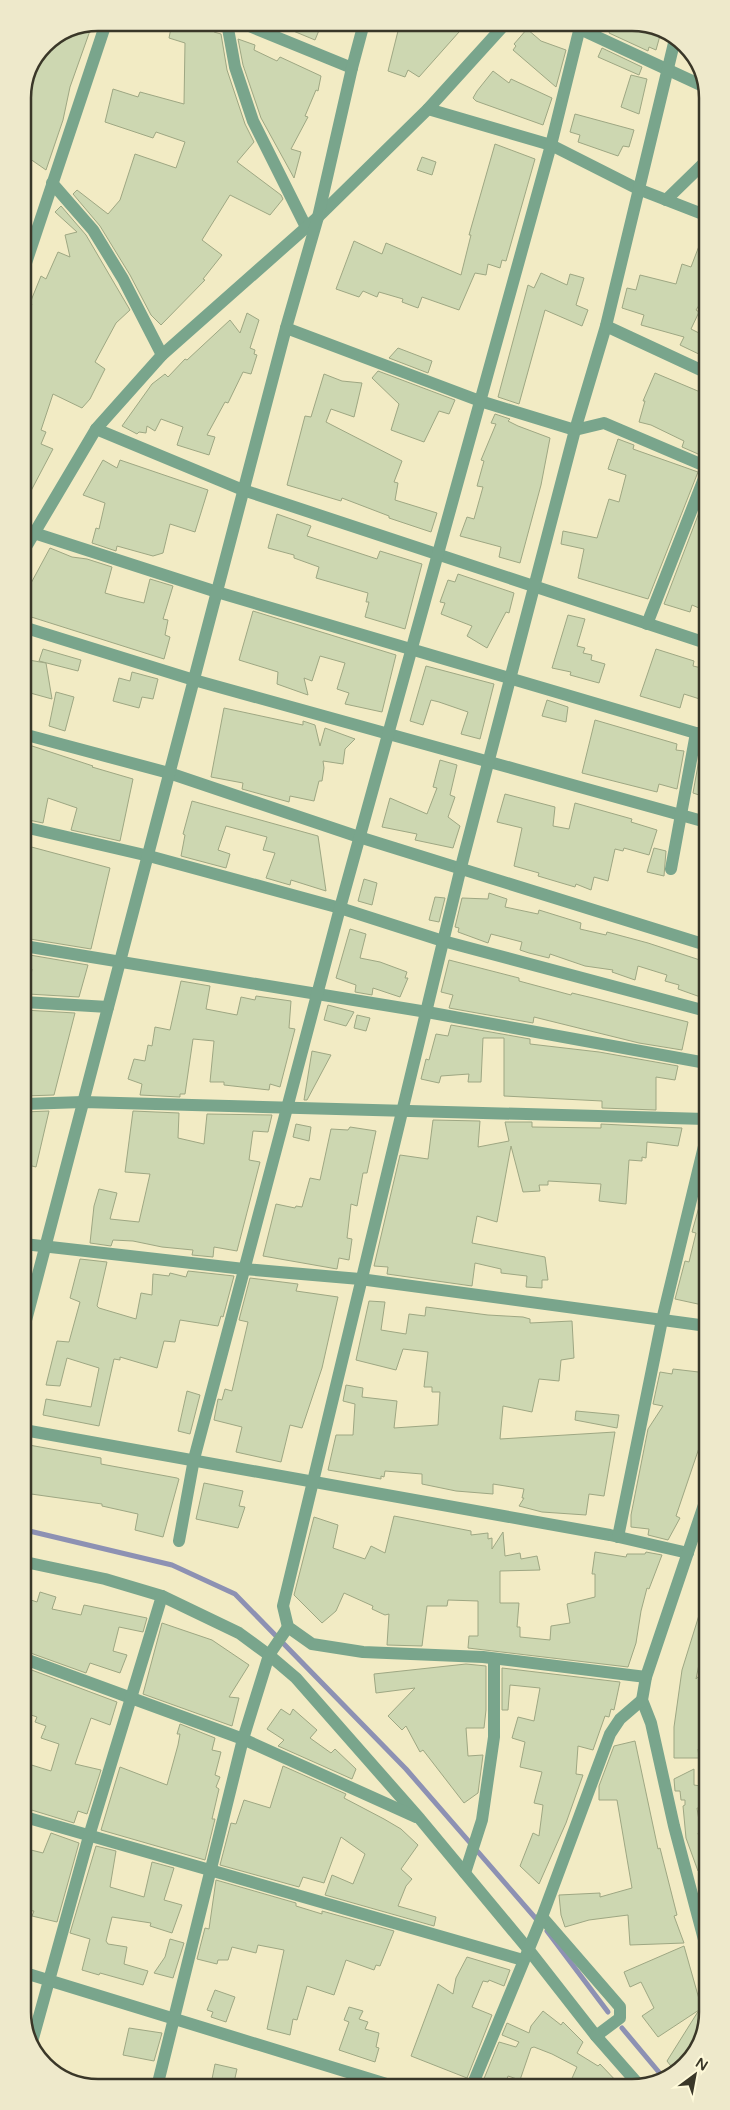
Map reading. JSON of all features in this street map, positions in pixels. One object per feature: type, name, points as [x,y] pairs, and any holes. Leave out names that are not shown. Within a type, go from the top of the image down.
[{"type":"street","points":[[31,248],[103,31]]},
{"type":"street","points":[[228,31],[235,67],[253,121],[306,227]]},
{"type":"street","points":[[264,31],[352,68]]},
{"type":"street","points":[[31,1302],[149,856],[216,592],[286,328],[318,217],[362,31]]},
{"type":"street","points":[[31,538],[96,429],[162,355],[318,217],[428,109],[499,31]]},
{"type":"street","points":[[179,1541],[194,1459],[287,1106],[359,836],[551,145],[580,31]]},
{"type":"street","points":[[591,31],[696,82]]},
{"type":"street","points":[[646,1677],[494,1659],[363,1652],[312,1644],[288,1627],[283,1606],[311,1481],[461,867],[575,430],[606,326],[674,46]]},
{"type":"street","points":[[428,109],[551,145],[638,189],[699,213]]},
{"type":"street","points":[[666,200],[699,168]]},
{"type":"street","points":[[52,184],[93,230],[123,279],[162,355]]},
{"type":"street","points":[[606,326],[699,369]]},
{"type":"street","points":[[286,328],[480,401],[575,430],[604,423],[699,463]]},
{"type":"street","points":[[96,429],[244,490],[699,641]]},
{"type":"street","points":[[647,624],[699,491]]},
{"type":"street","points":[[34,533],[216,592],[699,734]]},
{"type":"street","points":[[31,629],[194,680],[388,732],[699,820]]},
{"type":"street","points":[[31,736],[169,773],[359,836],[699,943]]},
{"type":"street","points":[[671,869],[681,815],[699,743]]},
{"type":"street","points":[[31,829],[149,856],[340,908],[443,942],[699,1009]]},
{"type":"street","points":[[31,947],[427,1012],[699,1062]]},
{"type":"street","points":[[31,1002],[108,1007]]},
{"type":"street","points":[[31,1104],[83,1102],[287,1106],[402,1112],[699,1119]]},
{"type":"street","points":[[618,1537],[662,1320],[699,1167]]},
{"type":"street","points":[[31,1245],[244,1269],[360,1279],[699,1325]]},
{"type":"street","points":[[31,1431],[194,1459],[618,1537],[688,1553]]},
{"type":"street","points":[[699,1527],[688,1553],[646,1677],[642,1700],[651,1724],[674,1826],[699,1920]]},
{"type":"street","points":[[31,1563],[105,1579],[162,1596],[239,1633],[270,1655],[296,1678],[420,1819],[465,1873],[526,1955],[634,2079]]},
{"type":"street","points":[[35,2032],[89,1836],[162,1596]]},
{"type":"street","points":[[159,2079],[209,1870],[243,1739],[270,1655],[288,1627]]},
{"type":"street","points":[[465,1873],[482,1820],[494,1737],[494,1659]]},
{"type":"street","points":[[31,1661],[243,1739],[420,1819]]},
{"type":"street","points":[[475,2079],[542,1916],[610,1734],[620,1719],[642,1700]]},
{"type":"street","points":[[31,1819],[209,1870],[526,1955]]},
{"type":"street","points":[[542,1916],[620,2007],[620,2018],[596,2036]]},
{"type":"street","points":[[31,1975],[370,2079]]},
{"type":"building","points":[[170,31],[214,31],[221,34],[227,70],[245,124],[254,142],[237,162],[281,195],[283,199],[270,215],[230,195],[202,240],[222,255],[203,279],[205,280],[161,325],[151,315],[130,275],[100,226],[73,194],[77,190],[108,214],[120,200],[135,154],[176,168],[185,142],[156,132],[153,138],[105,122],[113,89],[138,97],[140,92],[184,104],[185,43],[169,38]]},
{"type":"building","points":[[293,31],[319,31],[315,40]]},
{"type":"building","points":[[398,31],[460,31],[419,77],[408,70],[405,77],[388,71]]},
{"type":"building","points":[[525,31],[529,31],[541,41],[566,50],[556,87],[513,50],[516,46],[514,44]]},
{"type":"building","points":[[610,31],[636,31],[660,37],[656,50],[649,47],[648,51],[609,33]]},
{"type":"building","points":[[89,32],[70,87],[63,120],[46,170],[31,160],[31,98],[36,72],[42,61],[61,42],[72,36]]},
{"type":"building","points":[[238,39],[255,45],[254,50],[277,61],[280,57],[321,76],[318,91],[316,90],[305,116],[308,117],[291,149],[301,152],[294,178],[261,118],[243,65]]},
{"type":"building","points":[[602,48],[642,67],[639,75],[598,57]]},
{"type":"building","points":[[493,71],[509,83],[511,79],[552,98],[543,125],[476,101],[473,98]]},
{"type":"building","points":[[631,75],[647,79],[639,114],[621,107]]},
{"type":"building","points":[[575,114],[634,130],[629,147],[623,146],[618,156],[578,142],[580,135],[570,132]]},
{"type":"building","points":[[495,144],[535,159],[506,261],[502,260],[500,268],[488,264],[486,275],[475,273],[459,310],[422,297],[418,308],[402,302],[403,299],[379,292],[377,297],[363,291],[359,297],[336,289],[354,241],[382,254],[386,243],[461,275],[471,235],[469,235]]},
{"type":"building","points":[[422,157],[436,162],[432,175],[417,170]]},
{"type":"building","points":[[61,206],[86,235],[130,310],[116,323],[95,362],[105,369],[90,399],[82,408],[53,394],[41,430],[46,432],[41,444],[53,449],[31,491],[31,301],[41,276],[46,279],[58,252],[70,257],[65,235],[77,232],[55,212]]},
{"type":"building","points":[[699,246],[699,305],[696,310],[699,312],[691,329],[699,333],[699,354],[680,345],[684,337],[641,325],[644,315],[622,308],[627,288],[636,290],[640,275],[676,284],[682,264],[691,267]]},
{"type":"building","points":[[541,273],[567,285],[570,274],[584,278],[576,305],[588,310],[582,326],[545,310],[519,404],[498,397],[528,285],[534,288]]},
{"type":"building","points":[[247,313],[259,320],[250,348],[255,350],[254,354],[257,355],[251,374],[243,372],[228,403],[225,402],[207,435],[215,437],[209,455],[177,445],[183,427],[161,419],[155,431],[147,426],[146,433],[139,432],[137,434],[122,426],[152,384],[165,374],[168,377],[185,359],[187,360],[230,320],[240,333]]},
{"type":"building","points":[[398,348],[432,361],[428,373],[389,358]]},
{"type":"building","points":[[378,371],[455,400],[449,414],[439,411],[424,442],[391,430],[399,404],[372,378]]},
{"type":"building","points":[[655,373],[699,391],[699,454],[682,447],[684,441],[651,425],[639,422],[645,401],[643,401]]},
{"type":"building","points":[[324,374],[342,381],[362,383],[354,417],[331,409],[326,422],[402,461],[394,482],[398,483],[395,500],[437,513],[431,532],[389,518],[389,516],[342,498],[341,501],[287,485],[305,416],[311,417]]},
{"type":"building","points":[[495,414],[510,419],[508,421],[518,426],[550,438],[541,485],[520,563],[499,557],[501,547],[460,536],[467,517],[474,519],[483,487],[477,486],[484,461],[481,460],[496,424],[491,423]]},
{"type":"building","points":[[618,439],[634,445],[633,449],[698,472],[648,599],[578,578],[584,549],[561,544],[563,531],[597,538],[609,499],[619,502],[626,475],[608,469]]},
{"type":"building","points":[[103,460],[117,468],[120,460],[208,490],[195,532],[170,524],[163,553],[153,556],[117,546],[116,551],[92,543],[96,528],[99,529],[105,503],[83,495]]},
{"type":"building","points":[[699,513],[699,608],[692,605],[690,612],[664,604]]},
{"type":"building","points":[[277,514],[311,526],[307,536],[377,559],[380,551],[422,564],[405,629],[365,617],[369,602],[366,602],[368,593],[316,578],[319,567],[294,558],[294,555],[268,548]]},
{"type":"building","points":[[50,548],[72,557],[87,559],[112,567],[105,593],[144,603],[150,579],[173,586],[163,619],[168,620],[165,635],[170,637],[164,659],[31,617],[31,583]]},
{"type":"building","points":[[458,574],[514,593],[509,613],[506,612],[487,648],[467,636],[472,626],[441,614],[445,603],[440,602],[448,580],[455,582]]},
{"type":"building","points":[[253,611],[396,655],[382,712],[345,704],[349,693],[337,689],[345,663],[320,656],[312,681],[304,678],[308,695],[277,684],[278,672],[239,660]]},
{"type":"building","points":[[568,615],[585,619],[577,646],[585,648],[583,653],[592,655],[591,660],[605,664],[599,683],[570,675],[571,672],[552,668]]},
{"type":"building","points":[[43,649],[81,660],[78,671],[39,661]]},
{"type":"building","points":[[656,649],[694,661],[693,666],[699,667],[699,699],[684,694],[680,708],[640,696]]},
{"type":"building","points":[[31,660],[46,663],[52,699],[31,693]]},
{"type":"building","points":[[426,666],[494,684],[480,739],[461,734],[468,712],[439,702],[431,700],[423,725],[410,721]]},
{"type":"building","points":[[132,672],[158,679],[153,699],[142,697],[139,708],[113,701],[119,678],[130,681]]},
{"type":"building","points":[[56,692],[74,697],[65,731],[49,726]]},
{"type":"building","points":[[547,700],[568,707],[566,722],[542,716]]},
{"type":"building","points":[[224,708],[303,725],[303,721],[315,725],[320,746],[325,728],[355,739],[345,749],[343,764],[323,761],[322,781],[319,781],[314,801],[290,796],[289,802],[242,789],[243,783],[211,777]]},
{"type":"building","points":[[595,720],[677,744],[676,750],[684,751],[677,789],[659,784],[657,792],[582,773]]},
{"type":"building","points":[[31,746],[133,779],[120,841],[71,830],[77,808],[48,798],[43,823],[31,820]]},
{"type":"building","points":[[440,760],[457,765],[450,795],[455,797],[448,817],[460,826],[453,848],[415,840],[417,834],[382,827],[390,798],[427,814],[437,788],[433,787]]},
{"type":"building","points":[[699,760],[699,795],[693,793]]},
{"type":"building","points":[[505,794],[555,807],[553,826],[569,829],[575,803],[632,819],[631,822],[657,830],[649,855],[624,848],[623,851],[615,849],[608,881],[594,877],[591,890],[576,884],[575,887],[538,876],[539,873],[514,866],[522,828],[497,822]]},
{"type":"building","points":[[192,801],[318,836],[326,891],[291,880],[290,885],[266,878],[275,853],[263,850],[267,837],[226,826],[218,850],[230,854],[226,868],[181,856],[185,835],[183,834]]},
{"type":"building","points":[[31,847],[110,868],[91,949],[31,939]]},
{"type":"building","points":[[654,848],[666,851],[664,876],[647,872]]},
{"type":"building","points":[[364,879],[377,883],[372,905],[358,901]]},
{"type":"building","points":[[489,893],[507,899],[505,907],[538,914],[539,910],[581,923],[580,929],[606,935],[607,932],[699,960],[699,996],[678,989],[679,985],[665,981],[667,975],[638,966],[635,980],[612,972],[613,970],[585,966],[550,954],[549,958],[520,950],[522,942],[491,934],[488,943],[458,932],[459,928],[455,927],[462,898],[488,899]]},
{"type":"building","points":[[435,897],[445,898],[439,922],[429,920]]},
{"type":"building","points":[[350,929],[366,934],[360,958],[380,962],[407,972],[405,978],[408,978],[400,997],[373,988],[372,995],[355,992],[356,985],[336,978]]},
{"type":"building","points":[[31,955],[88,965],[79,997],[31,994]]},
{"type":"building","points":[[449,960],[519,978],[519,981],[571,995],[572,993],[688,1022],[682,1050],[639,1043],[534,1017],[533,1023],[449,1008],[453,995],[441,992]]},
{"type":"building","points":[[181,981],[210,986],[206,1009],[237,1015],[241,997],[255,1000],[256,996],[291,1001],[289,1028],[295,1029],[280,1087],[270,1084],[269,1090],[224,1085],[224,1082],[210,1082],[214,1041],[193,1039],[185,1094],[180,1094],[180,1097],[140,1095],[142,1084],[128,1079],[134,1059],[145,1061],[148,1045],[152,1046],[155,1027],[170,1030]]},
{"type":"building","points":[[328,1005],[354,1012],[346,1026],[324,1020]]},
{"type":"building","points":[[31,1010],[75,1013],[54,1095],[31,1096]]},
{"type":"building","points":[[357,1015],[370,1018],[366,1031],[354,1028]]},
{"type":"building","points":[[451,1025],[530,1039],[530,1044],[599,1052],[678,1066],[675,1080],[656,1077],[656,1110],[602,1108],[602,1101],[504,1096],[504,1038],[483,1038],[481,1082],[468,1082],[469,1074],[441,1076],[439,1083],[421,1079],[426,1059],[429,1060],[436,1034],[448,1036]]},
{"type":"building","points":[[312,1051],[331,1055],[307,1100],[304,1100]]},
{"type":"building","points":[[49,1111],[36,1167],[31,1166],[31,1112]]},
{"type":"building","points":[[133,1111],[179,1113],[178,1138],[204,1144],[207,1114],[272,1115],[268,1132],[253,1131],[249,1160],[260,1162],[237,1251],[214,1247],[213,1257],[192,1255],[193,1250],[162,1247],[133,1241],[113,1240],[111,1246],[90,1243],[94,1206],[99,1189],[117,1193],[110,1219],[139,1222],[150,1174],[125,1172]]},
{"type":"building","points":[[433,1120],[480,1121],[478,1147],[509,1141],[505,1122],[532,1122],[532,1127],[601,1128],[601,1124],[682,1128],[678,1146],[647,1142],[646,1158],[642,1157],[642,1161],[629,1160],[626,1204],[599,1201],[601,1184],[548,1181],[548,1185],[539,1185],[540,1191],[523,1192],[511,1146],[497,1222],[477,1216],[472,1243],[545,1257],[548,1280],[542,1280],[542,1288],[526,1287],[527,1276],[501,1273],[501,1269],[475,1263],[472,1286],[387,1274],[388,1267],[374,1266],[400,1155],[428,1159]]},
{"type":"building","points":[[296,1124],[311,1127],[309,1141],[293,1137]]},
{"type":"building","points":[[350,1127],[376,1131],[367,1173],[363,1173],[357,1206],[351,1204],[347,1238],[352,1239],[349,1260],[339,1258],[337,1269],[263,1256],[276,1204],[295,1208],[296,1206],[302,1207],[310,1178],[320,1180],[331,1129],[348,1130]]},
{"type":"building","points":[[699,1207],[699,1304],[675,1299],[685,1261],[689,1262],[696,1233],[692,1232]]},
{"type":"building","points":[[80,1259],[107,1262],[97,1306],[136,1319],[141,1293],[152,1295],[153,1274],[169,1276],[170,1273],[186,1277],[188,1271],[234,1276],[223,1317],[221,1316],[218,1326],[180,1320],[175,1342],[164,1341],[157,1368],[120,1357],[120,1360],[114,1359],[99,1426],[43,1415],[46,1399],[91,1407],[99,1368],[67,1358],[60,1386],[46,1385],[57,1341],[69,1342],[80,1302],[70,1298]]},
{"type":"building","points":[[250,1278],[298,1284],[296,1291],[338,1297],[322,1368],[302,1428],[290,1425],[281,1462],[236,1452],[242,1427],[214,1420],[218,1399],[222,1400],[225,1389],[232,1391],[248,1322],[239,1320]]},
{"type":"building","points":[[369,1301],[385,1302],[381,1330],[406,1334],[409,1314],[425,1316],[426,1307],[488,1315],[523,1317],[530,1319],[530,1323],[572,1321],[574,1358],[561,1360],[559,1381],[539,1379],[532,1412],[503,1406],[500,1439],[615,1432],[604,1496],[589,1494],[586,1515],[542,1512],[519,1506],[524,1498],[522,1498],[524,1489],[493,1484],[493,1494],[456,1491],[422,1484],[422,1474],[385,1471],[384,1477],[381,1476],[381,1479],[328,1470],[336,1435],[353,1435],[355,1404],[343,1401],[346,1385],[363,1388],[362,1397],[397,1401],[394,1428],[438,1425],[440,1392],[432,1392],[432,1387],[424,1387],[428,1352],[403,1349],[396,1370],[356,1360]]},
{"type":"building","points":[[673,1369],[699,1372],[699,1448],[676,1516],[680,1518],[668,1540],[648,1535],[649,1529],[631,1527],[631,1515],[648,1429],[663,1406],[653,1404],[660,1372],[672,1374]]},
{"type":"building","points":[[187,1391],[200,1395],[190,1434],[178,1431]]},
{"type":"building","points":[[576,1411],[619,1415],[617,1428],[575,1420]]},
{"type":"building","points":[[31,1445],[101,1458],[101,1464],[179,1479],[163,1537],[135,1530],[138,1514],[102,1506],[102,1504],[31,1494]]},
{"type":"building","points":[[204,1483],[243,1491],[239,1506],[245,1507],[238,1528],[196,1519]]},
{"type":"building","points":[[394,1516],[471,1531],[471,1535],[488,1533],[488,1539],[492,1538],[492,1549],[503,1532],[505,1556],[520,1553],[521,1559],[537,1556],[540,1570],[500,1571],[500,1603],[519,1603],[517,1627],[520,1627],[520,1637],[550,1640],[551,1626],[570,1623],[567,1604],[595,1597],[595,1574],[592,1574],[595,1552],[626,1557],[627,1554],[645,1554],[646,1552],[662,1555],[649,1589],[647,1588],[636,1643],[628,1667],[468,1648],[469,1636],[478,1636],[478,1601],[448,1600],[447,1606],[427,1606],[422,1646],[387,1645],[389,1614],[385,1615],[372,1609],[373,1606],[344,1593],[336,1611],[322,1623],[294,1595],[314,1517],[338,1525],[333,1548],[365,1559],[371,1546],[385,1553]]},
{"type":"building","points":[[40,1592],[56,1597],[52,1609],[81,1615],[84,1605],[147,1618],[143,1632],[119,1627],[113,1651],[127,1655],[120,1673],[90,1663],[86,1673],[31,1653],[31,1600],[37,1602]]},
{"type":"building","points":[[699,1615],[699,1664],[696,1679],[699,1676],[699,1758],[674,1758],[674,1727],[682,1670]]},
{"type":"building","points":[[162,1623],[212,1640],[249,1665],[229,1697],[239,1698],[232,1726],[143,1694]]},
{"type":"building","points":[[466,1664],[486,1666],[486,1710],[484,1728],[466,1728],[468,1756],[483,1755],[478,1793],[464,1803],[423,1750],[420,1752],[406,1726],[402,1730],[388,1716],[415,1688],[376,1693],[374,1674]]},
{"type":"building","points":[[502,1668],[620,1682],[614,1710],[611,1709],[609,1717],[605,1716],[593,1750],[578,1746],[576,1774],[583,1775],[566,1823],[539,1884],[520,1866],[533,1833],[539,1836],[543,1805],[534,1803],[542,1772],[520,1767],[525,1742],[512,1738],[518,1717],[534,1721],[540,1688],[510,1685],[508,1710],[502,1710]]},
{"type":"building","points":[[31,1670],[117,1702],[110,1725],[91,1718],[75,1764],[101,1770],[87,1814],[78,1811],[74,1823],[31,1810],[31,1765],[51,1771],[59,1744],[41,1738],[46,1726],[35,1722],[37,1717],[31,1715]]},
{"type":"building","points":[[281,1709],[290,1715],[293,1709],[317,1730],[310,1738],[331,1753],[335,1749],[356,1769],[352,1779],[278,1746],[284,1740],[267,1729]]},
{"type":"building","points":[[180,1724],[215,1738],[212,1750],[221,1752],[215,1775],[220,1777],[216,1787],[219,1789],[212,1819],[215,1819],[205,1860],[101,1830],[120,1767],[167,1785],[178,1745],[180,1734],[177,1734]]},
{"type":"building","points":[[635,1741],[658,1849],[660,1848],[677,1915],[674,1916],[684,1943],[630,1945],[628,1915],[589,1920],[565,1927],[561,1915],[559,1895],[600,1893],[600,1897],[632,1888],[617,1800],[599,1800],[599,1786],[614,1746]]},
{"type":"building","points":[[283,1766],[346,1794],[344,1798],[401,1829],[418,1845],[401,1869],[412,1879],[406,1886],[398,1906],[436,1917],[434,1926],[325,1895],[332,1875],[353,1884],[365,1854],[341,1837],[324,1883],[303,1877],[299,1887],[220,1865],[231,1823],[236,1824],[244,1800],[270,1808]]},
{"type":"building","points":[[694,1769],[694,1785],[699,1786],[699,1808],[697,1808],[699,1820],[698,1871],[686,1838],[683,1806],[685,1805],[685,1800],[681,1800],[680,1791],[675,1791],[674,1779]]},
{"type":"building","points":[[51,1833],[79,1843],[57,1922],[32,1916],[34,1911],[31,1911],[31,1850],[43,1853]]},
{"type":"building","points":[[96,1846],[116,1851],[110,1887],[144,1897],[152,1862],[174,1868],[164,1900],[182,1905],[172,1933],[150,1926],[151,1923],[112,1917],[106,1941],[108,1944],[127,1947],[124,1964],[148,1971],[143,1985],[82,1970],[90,1939],[70,1933]]},
{"type":"building","points":[[216,1880],[296,1903],[296,1906],[322,1914],[322,1911],[394,1931],[380,1966],[376,1965],[374,1970],[346,1960],[334,1995],[307,1986],[297,2020],[293,2019],[290,2035],[267,2029],[284,1950],[258,1945],[256,1953],[232,1947],[228,1960],[218,1960],[217,1964],[197,1959],[205,1928],[209,1929]]},
{"type":"building","points":[[170,1939],[184,1943],[173,1978],[154,1973],[165,1957]]},
{"type":"building","points":[[684,1946],[699,1999],[699,2010],[658,2037],[642,2016],[654,2008],[641,1982],[630,1987],[624,1972]]},
{"type":"building","points":[[467,1957],[510,1970],[504,1986],[489,1980],[488,1982],[483,1981],[472,2007],[492,2015],[467,2078],[411,2056],[438,1984],[453,1994],[456,1978]]},
{"type":"building","points":[[215,1990],[235,1997],[226,2022],[211,2017],[213,2012],[207,2010]]},
{"type":"building","points":[[349,2007],[363,2011],[359,2019],[368,2022],[365,2029],[379,2033],[376,2047],[379,2048],[375,2062],[339,2050],[349,2022],[344,2020]]},
{"type":"building","points":[[699,2010],[698,2021],[692,2042],[687,2050],[674,2050]]},
{"type":"building","points":[[543,2011],[561,2025],[563,2022],[583,2042],[577,2053],[598,2066],[600,2064],[614,2079],[572,2079],[577,2067],[534,2047],[531,2048],[520,2079],[508,2076],[507,2079],[484,2079],[499,2042],[516,2047],[519,2042],[502,2035],[507,2023],[529,2033],[531,2026]]},
{"type":"building","points":[[129,2028],[162,2033],[154,2061],[123,2055]]},
{"type":"building","points":[[215,2064],[237,2069],[235,2079],[212,2079]]},
{"type":"waterway","points":[[31,1531],[172,1565],[235,1594],[406,1769],[538,1921]]},
{"type":"waterway","points":[[547,1931],[608,2012]]},
{"type":"waterway","points":[[622,2028],[660,2073]]}]
